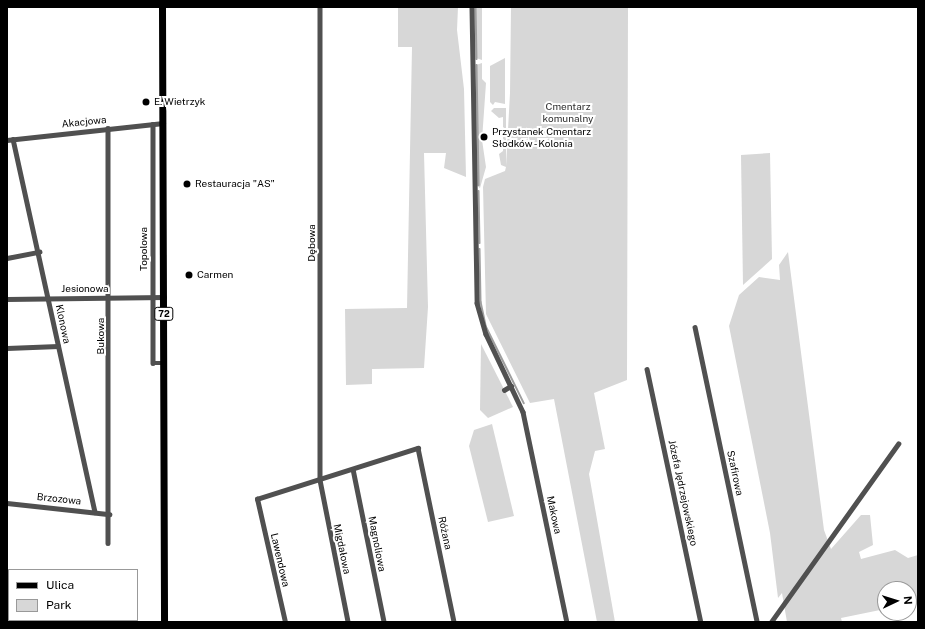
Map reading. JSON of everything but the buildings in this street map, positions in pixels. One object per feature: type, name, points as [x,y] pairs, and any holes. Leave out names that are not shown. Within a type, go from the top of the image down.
[{"type":"main road","name":"72","points":[[162,7],[164,622]]},
{"type":"street","name":"Dębowa","points":[[320,7],[320,480]]},
{"type":"street","name":"Makowa","points":[[472,7],[477,303],[481,319],[523,412],[567,622]]},
{"type":"street","name":"Akacjowa","points":[[7,140],[163,123]]},
{"type":"street","name":"Topolowa","points":[[153,124],[153,363],[164,363]]},
{"type":"street","name":"Bukowa","points":[[108,128],[110,298],[108,543]]},
{"type":"street","name":"Klonowa","points":[[12,139],[39,252],[58,346],[95,512]]},
{"type":"street","points":[[476,246],[482,246]]},
{"type":"street","points":[[7,258],[39,252]]},
{"type":"street","name":"Jesionowa","points":[[7,299],[164,297]]},
{"type":"street","name":"Szafirowa","points":[[695,327],[757,622]]},
{"type":"street","points":[[7,348],[58,346]]},
{"type":"street","name":"Józefa Jędrzejowskiego","points":[[647,369],[701,622]]},
{"type":"street","points":[[504,390],[511,386]]},
{"type":"street","points":[[771,622],[898,444]]},
{"type":"street","name":"Różana","points":[[353,469],[418,448],[454,622]]},
{"type":"street","points":[[320,480],[353,469]]},
{"type":"street","name":"Magnoliowa","points":[[353,469],[384,622]]},
{"type":"street","name":"Lawendowa","points":[[285,622],[257,499],[320,480]]},
{"type":"street","name":"Migdałowa","points":[[320,480],[348,622]]},
{"type":"street","name":"Brzozowa","points":[[7,503],[109,514]]},
{"type":"green space","points":[[398,7],[458,7],[457,30],[464,89],[466,177],[444,168],[446,153],[424,153],[428,307],[424,368],[372,369],[372,384],[346,385],[345,309],[407,308],[412,47],[398,47]]},
{"type":"green space","points":[[474,7],[482,7],[482,60],[476,58]]},
{"type":"green space","name":"Cmentarz komunalny","points":[[511,7],[628,7],[627,380],[594,393],[605,449],[595,451],[589,474],[615,622],[597,622],[554,399],[530,403],[486,314],[483,187],[485,179],[505,171],[506,167],[501,165],[499,154],[503,151],[503,117],[499,118],[491,111],[494,108],[506,108],[506,166],[510,93]]},
{"type":"green space","points":[[505,58],[505,104],[495,102],[493,105],[490,102],[490,66]]},
{"type":"green space","points":[[482,63],[482,79],[486,83],[482,140],[486,167],[480,188],[477,186],[476,65]]},
{"type":"green space","points":[[770,153],[772,259],[743,285],[741,155]]},
{"type":"green space","points":[[788,252],[824,530],[831,549],[861,515],[870,515],[873,545],[859,552],[861,559],[895,550],[908,558],[918,555],[918,602],[917,581],[877,581],[877,611],[841,618],[842,622],[787,622],[782,593],[778,598],[770,533],[729,326],[739,295],[759,277],[780,280],[779,265]]},
{"type":"green space","points":[[481,344],[513,407],[488,418],[480,410]]},
{"type":"green space","points":[[492,424],[514,516],[488,522],[469,446],[474,430]]},
{"type":"waterway","points":[[476,7],[477,59]]},
{"type":"waterway","points":[[477,65],[479,185]]},
{"type":"waterway","points":[[479,191],[480,243]]},
{"type":"waterway","points":[[480,249],[481,302],[486,326],[524,403]]},
{"type":"place","name":"E. Wietrzyk","points":[[146,102]]},
{"type":"place","name":"Przystanek Cmentarz Słodków - Kolonia","points":[[484,137]]},
{"type":"place","name":"Restauracja \"AS\"","points":[[187,184]]},
{"type":"place","name":"Carmen","points":[[189,275]]}]
